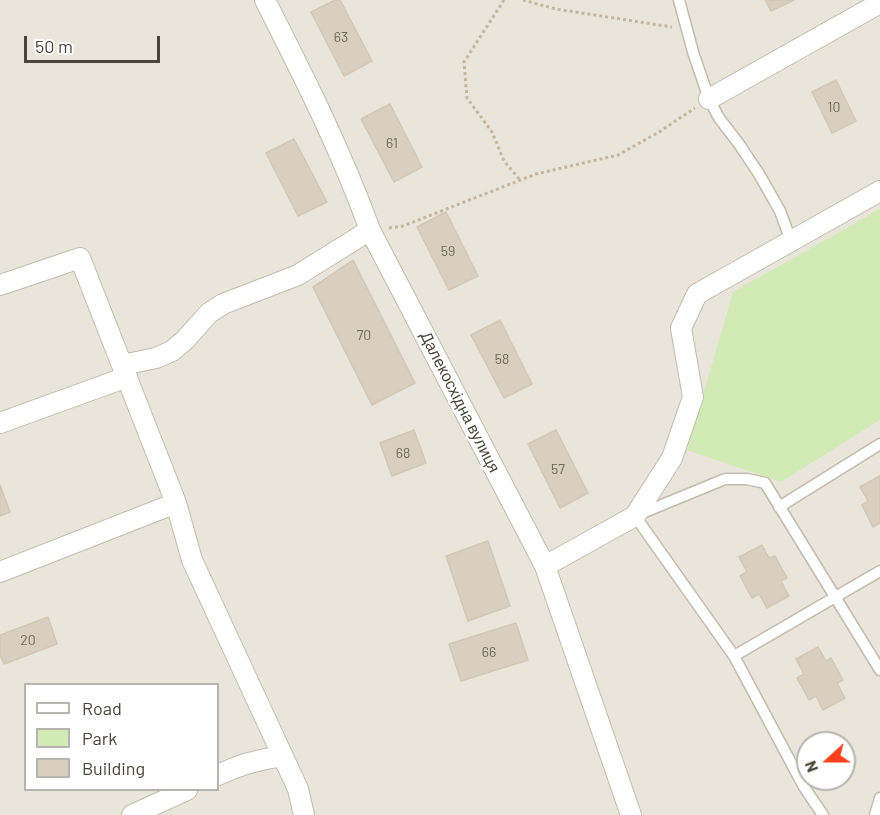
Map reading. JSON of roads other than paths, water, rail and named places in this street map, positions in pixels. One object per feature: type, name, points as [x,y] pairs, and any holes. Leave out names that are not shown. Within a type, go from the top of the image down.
[{"type":"street","name":"Далекосхідна вулиця","points":[[264,0],[313,96],[357,193],[370,230],[545,566],[631,815]]},
{"type":"street","points":[[709,99],[880,3]]},
{"type":"street","points":[[545,566],[635,516],[672,458],[693,397],[681,328],[697,294],[880,191]]},
{"type":"street","points":[[0,423],[172,351],[185,340],[208,313],[223,304],[298,275],[370,230]]},
{"type":"street","points":[[0,285],[80,258],[176,503],[192,560],[298,789],[304,815]]},
{"type":"street","points":[[0,572],[176,503]]},
{"type":"street","points":[[219,774],[229,769],[283,756]]},
{"type":"street","points":[[132,815],[183,791]]},
{"type":"lane","points":[[679,0],[709,99],[719,118],[759,174],[780,211],[791,241]]},
{"type":"lane","points":[[779,507],[880,444]]},
{"type":"lane","points":[[823,815],[804,786],[734,656],[635,516],[725,479],[747,479],[765,483],[880,670]]},
{"type":"lane","points":[[734,656],[880,571]]},
{"type":"lane","points":[[875,815],[880,798]]}]
